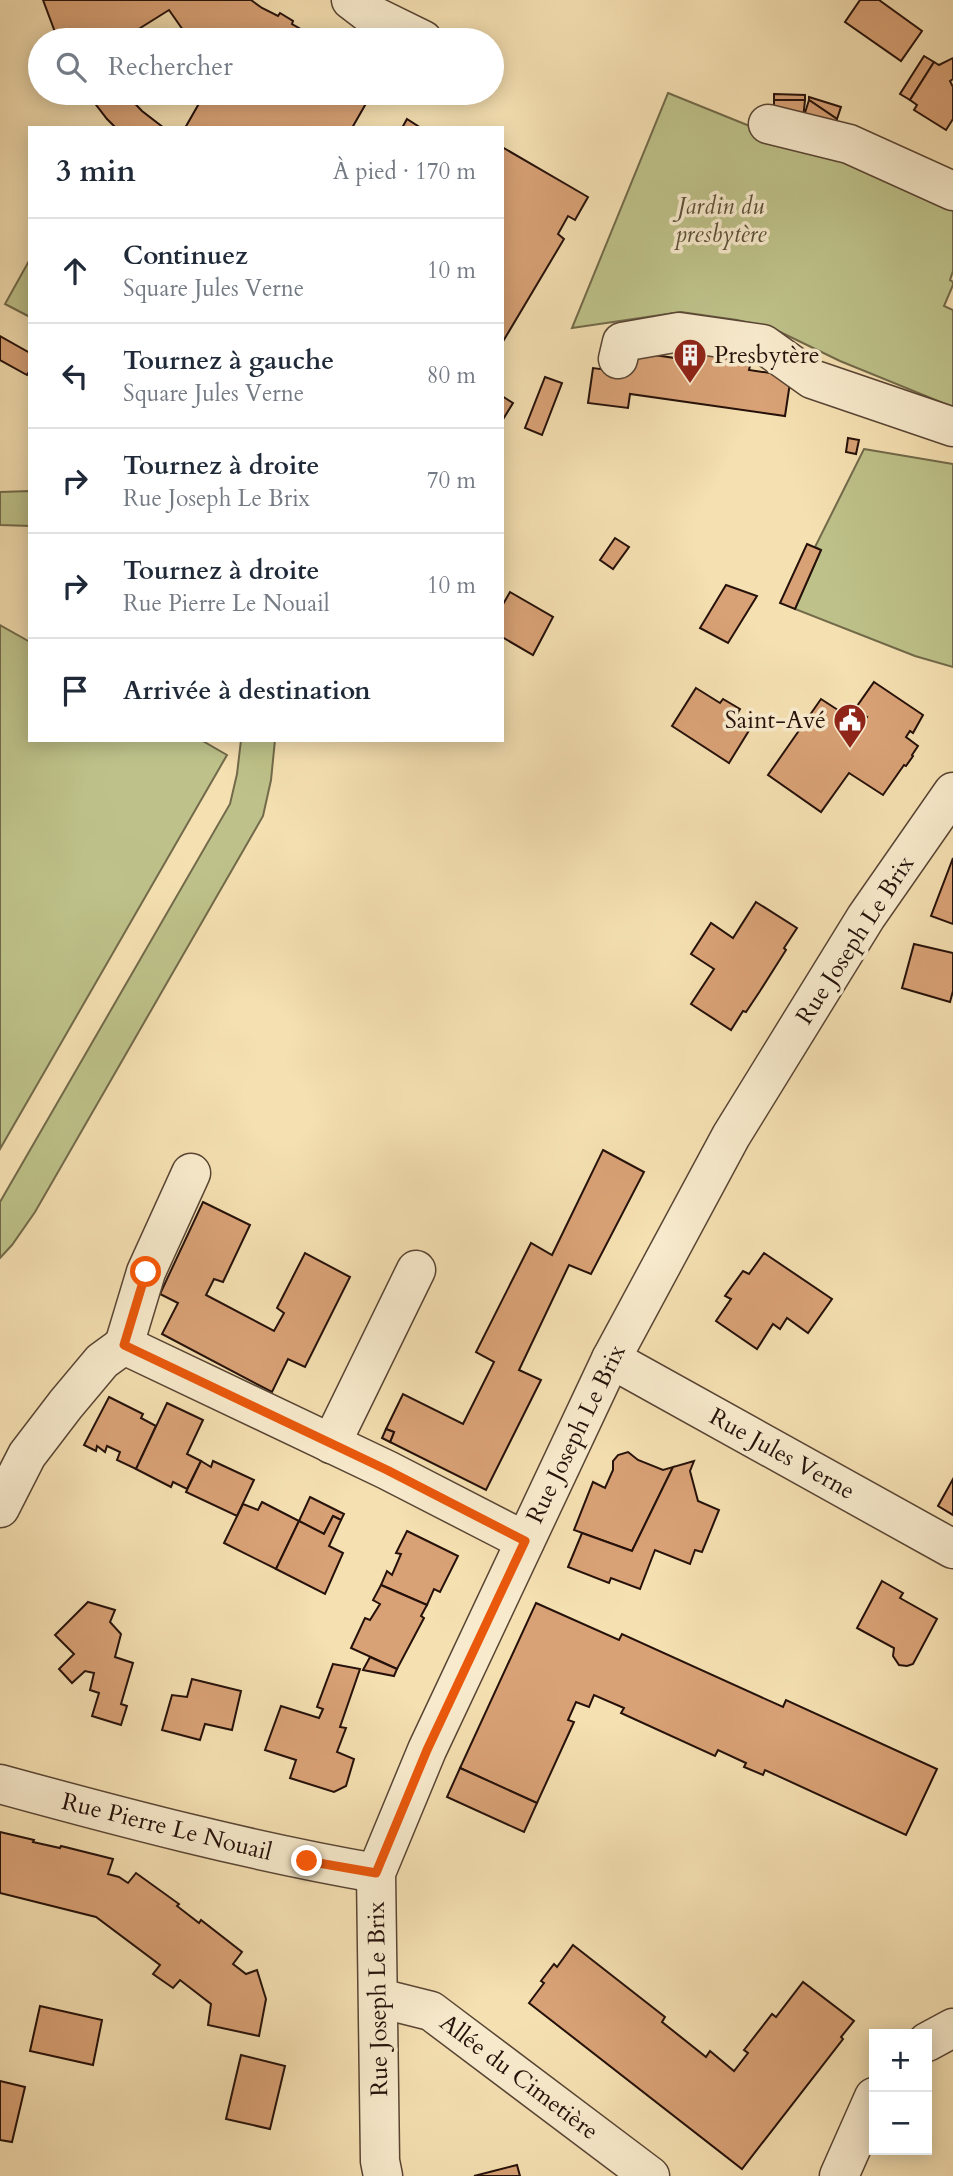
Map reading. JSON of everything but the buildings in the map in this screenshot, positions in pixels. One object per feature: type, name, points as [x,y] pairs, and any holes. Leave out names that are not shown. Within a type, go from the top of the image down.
[{"type":"street","points":[[351,0],[368,13],[399,28]]},
{"type":"street","points":[[768,124],[849,145],[953,191]]},
{"type":"street","points":[[618,359],[622,342],[680,332],[763,344],[812,379],[953,427]]},
{"type":"street","name":"Rue Joseph Le Brix","points":[[375,2171],[379,1998],[376,1873],[427,1750],[611,1359],[731,1136],[866,917],[953,792]]},
{"type":"street","points":[[0,1508],[27,1455],[102,1361],[124,1345],[146,1272],[191,1173]]},
{"type":"street","points":[[331,1444],[416,1269]]},
{"type":"street","points":[[124,1345],[525,1541]]},
{"type":"street","name":"Rue Jules Verne","points":[[611,1359],[953,1549]]},
{"type":"street","name":"Rue Pierre Le Nouail","points":[[0,1784],[307,1861],[376,1873]]},
{"type":"street","name":"Allée du Cimetière","points":[[379,1998],[431,2011],[650,2176]]},
{"type":"street","points":[[932,2039],[953,2028]]},
{"type":"street","points":[[848,2168],[869,2111]]},
{"type":"green space","name":"Jardin du presbytère","points":[[668,93],[953,202],[953,271],[950,280],[953,285],[944,306],[953,310],[953,407],[840,361],[772,328],[737,320],[681,312],[572,328]]},
{"type":"green space","points":[[28,263],[28,316],[5,304]]},
{"type":"green space","points":[[864,449],[953,464],[953,667],[915,656],[795,609],[821,550],[815,547]]},
{"type":"green space","points":[[28,491],[28,526],[0,525],[0,492]]},
{"type":"green space","points":[[0,625],[28,641],[28,742],[204,742],[227,755],[0,1149]]},
{"type":"green space","points":[[241,742],[275,742],[271,780],[263,816],[35,1212],[0,1258],[0,1202],[230,804]]},
{"type":"place","name":"Presbytère","points":[[690,385]]},
{"type":"place","name":"Saint-Avé","points":[[850,750]]},
{"type":"route","points":[[146,1272],[124,1345],[387,1470],[525,1541],[427,1750],[376,1873],[307,1861]]}]
